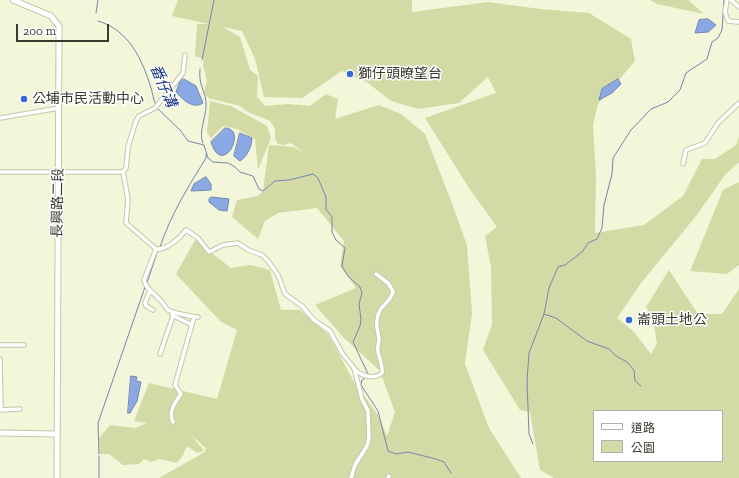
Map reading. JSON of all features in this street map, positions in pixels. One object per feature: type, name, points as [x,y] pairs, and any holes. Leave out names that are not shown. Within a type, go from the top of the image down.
[{"type":"street","name":"長興路二段","points":[[13,0],[51,16],[59,26],[57,478]]},
{"type":"street","points":[[727,0],[725,12],[728,20],[739,22]]},
{"type":"street","points":[[731,0],[739,8]]},
{"type":"street","points":[[185,55],[183,73],[155,108],[139,116],[136,121],[128,146],[126,168],[123,172],[128,199],[126,223],[156,249],[163,250],[186,230],[198,238],[209,252],[223,245],[238,243],[248,250],[262,255],[278,275],[285,294],[302,306],[314,320],[330,331],[342,353],[359,374],[369,377],[382,373],[381,360],[378,352],[379,338],[376,330],[376,321],[379,309],[390,299],[394,291],[388,283],[376,274]]},
{"type":"street","points":[[683,164],[686,150],[705,143],[718,123],[739,103]]},
{"type":"street","points":[[0,118],[59,108]]},
{"type":"street","points":[[0,172],[59,174],[123,172]]},
{"type":"street","points":[[156,249],[144,280],[150,291],[162,302],[165,308],[192,326]]},
{"type":"street","points":[[150,291],[145,303],[146,306],[153,310]]},
{"type":"street","points":[[172,314],[189,314],[196,317],[175,385],[181,394],[173,406],[170,416],[173,422]]},
{"type":"street","points":[[160,354],[172,314]]},
{"type":"street","points":[[0,345],[24,345]]},
{"type":"street","points":[[0,359],[0,410],[20,409]]},
{"type":"street","points":[[351,478],[355,465],[363,454],[368,443],[368,416],[359,392],[354,368]]},
{"type":"street","points":[[0,433],[57,434]]},
{"type":"green space","points":[[178,0],[412,0],[412,12],[488,2],[540,9],[589,13],[631,39],[635,61],[598,104],[593,125],[596,175],[595,233],[644,225],[683,196],[702,159],[715,159],[736,145],[739,137],[739,162],[725,175],[696,216],[641,283],[617,318],[634,332],[651,354],[657,344],[653,318],[646,307],[669,270],[698,314],[722,314],[739,289],[739,478],[554,478],[540,470],[530,412],[520,410],[483,350],[492,324],[491,267],[485,236],[497,227],[469,188],[425,118],[496,93],[488,77],[459,103],[418,109],[391,101],[368,83],[342,71],[302,98],[264,97],[255,59],[242,31],[223,27],[240,37],[250,70],[258,76],[257,97],[265,106],[288,104],[310,106],[326,94],[338,99],[335,119],[379,105],[401,114],[425,134],[467,245],[472,313],[465,364],[489,428],[521,478],[159,478],[205,452],[206,448],[192,436],[204,451],[197,453],[187,446],[177,463],[160,459],[151,462],[144,459],[139,464],[123,465],[109,454],[100,454],[99,438],[110,425],[135,428],[147,423],[134,421],[149,383],[217,399],[237,330],[220,321],[176,274],[195,240],[231,268],[250,265],[270,270],[281,310],[300,310],[328,334],[353,380],[378,415],[387,436],[395,412],[380,371],[344,338],[315,305],[356,288],[340,266],[344,241],[317,208],[278,213],[265,221],[258,239],[232,217],[237,200],[258,196],[263,191],[269,145],[293,147],[303,152],[291,143],[284,145],[278,144],[275,139],[275,129],[270,121],[248,112],[240,106],[208,98],[204,92],[207,81],[203,66],[204,59],[195,56],[197,24],[209,24],[172,16]]},
{"type":"green space","points":[[650,0],[688,0],[704,14],[657,4]]},
{"type":"green space","points":[[210,101],[231,106],[267,126],[271,138],[258,170],[255,139],[237,129],[223,126],[211,138],[207,133]]},
{"type":"green space","points":[[739,182],[739,265],[727,274],[690,271],[723,190]]},
{"type":"water","points":[[708,19],[716,25],[708,32],[695,33],[699,20]]},
{"type":"water","points":[[184,79],[196,86],[203,103],[195,105],[188,103],[176,92],[180,81]]},
{"type":"water","points":[[618,79],[621,84],[612,93],[599,100],[602,89]]},
{"type":"water","points":[[225,128],[232,130],[234,142],[227,154],[221,155],[216,152],[211,142]]},
{"type":"water","points":[[240,133],[252,138],[249,151],[240,161],[234,156]]},
{"type":"water","points":[[206,177],[211,184],[211,190],[191,191],[194,184]]},
{"type":"water","points":[[212,197],[229,199],[227,211],[219,210],[209,202],[209,199]]},
{"type":"water","points":[[131,376],[137,377],[136,381],[141,382],[137,401],[130,413],[128,413]]},
{"type":"waterway","name":"番仔溝","points":[[96,13],[98,0]]},
{"type":"waterway","points":[[202,60],[214,0]]},
{"type":"waterway","points":[[533,444],[529,434],[527,381],[529,353],[544,314],[549,288],[558,267],[565,265],[582,252],[588,243],[597,239],[602,228],[604,205],[612,174],[613,158],[631,130],[651,109],[668,102],[680,90],[686,73],[707,59],[712,42],[718,38],[722,30],[724,0]]},
{"type":"waterway","name":"番仔溝","points":[[98,21],[109,25],[118,31],[133,47],[143,67],[156,105]]},
{"type":"waterway","points":[[200,69],[200,80],[206,101],[206,110],[201,135],[203,143]]},
{"type":"waterway","name":"番仔溝","points":[[157,108],[180,130],[188,141],[204,145],[208,158],[213,162],[228,163],[240,172],[253,176],[259,189],[263,191],[275,181],[289,180],[313,174],[318,178],[326,197],[326,209],[332,217],[332,232],[336,240],[345,248],[342,266],[348,276],[360,287],[362,293],[359,304],[361,319],[360,326],[353,342],[368,374]]},
{"type":"waterway","points":[[160,247],[175,212],[186,190],[206,158],[206,154]]},
{"type":"waterway","points":[[147,283],[158,250]]},
{"type":"waterway","points":[[99,454],[98,423],[145,287]]},
{"type":"waterway","points":[[544,314],[556,318],[587,341],[609,349],[616,356],[627,362],[634,370],[635,381],[641,386]]},
{"type":"waterway","name":"番仔溝","points":[[366,377],[362,380],[361,385],[378,411],[388,451],[396,454],[408,452],[436,459],[444,462],[451,473]]},
{"type":"waterway","points":[[99,456],[99,478]]},
{"type":"place","name":"獅仔頭暸望台","points":[[350,74]]},
{"type":"place","name":"公埔市民活動中心","points":[[24,99]]},
{"type":"place","name":"崙頭土地公","points":[[629,320]]}]
